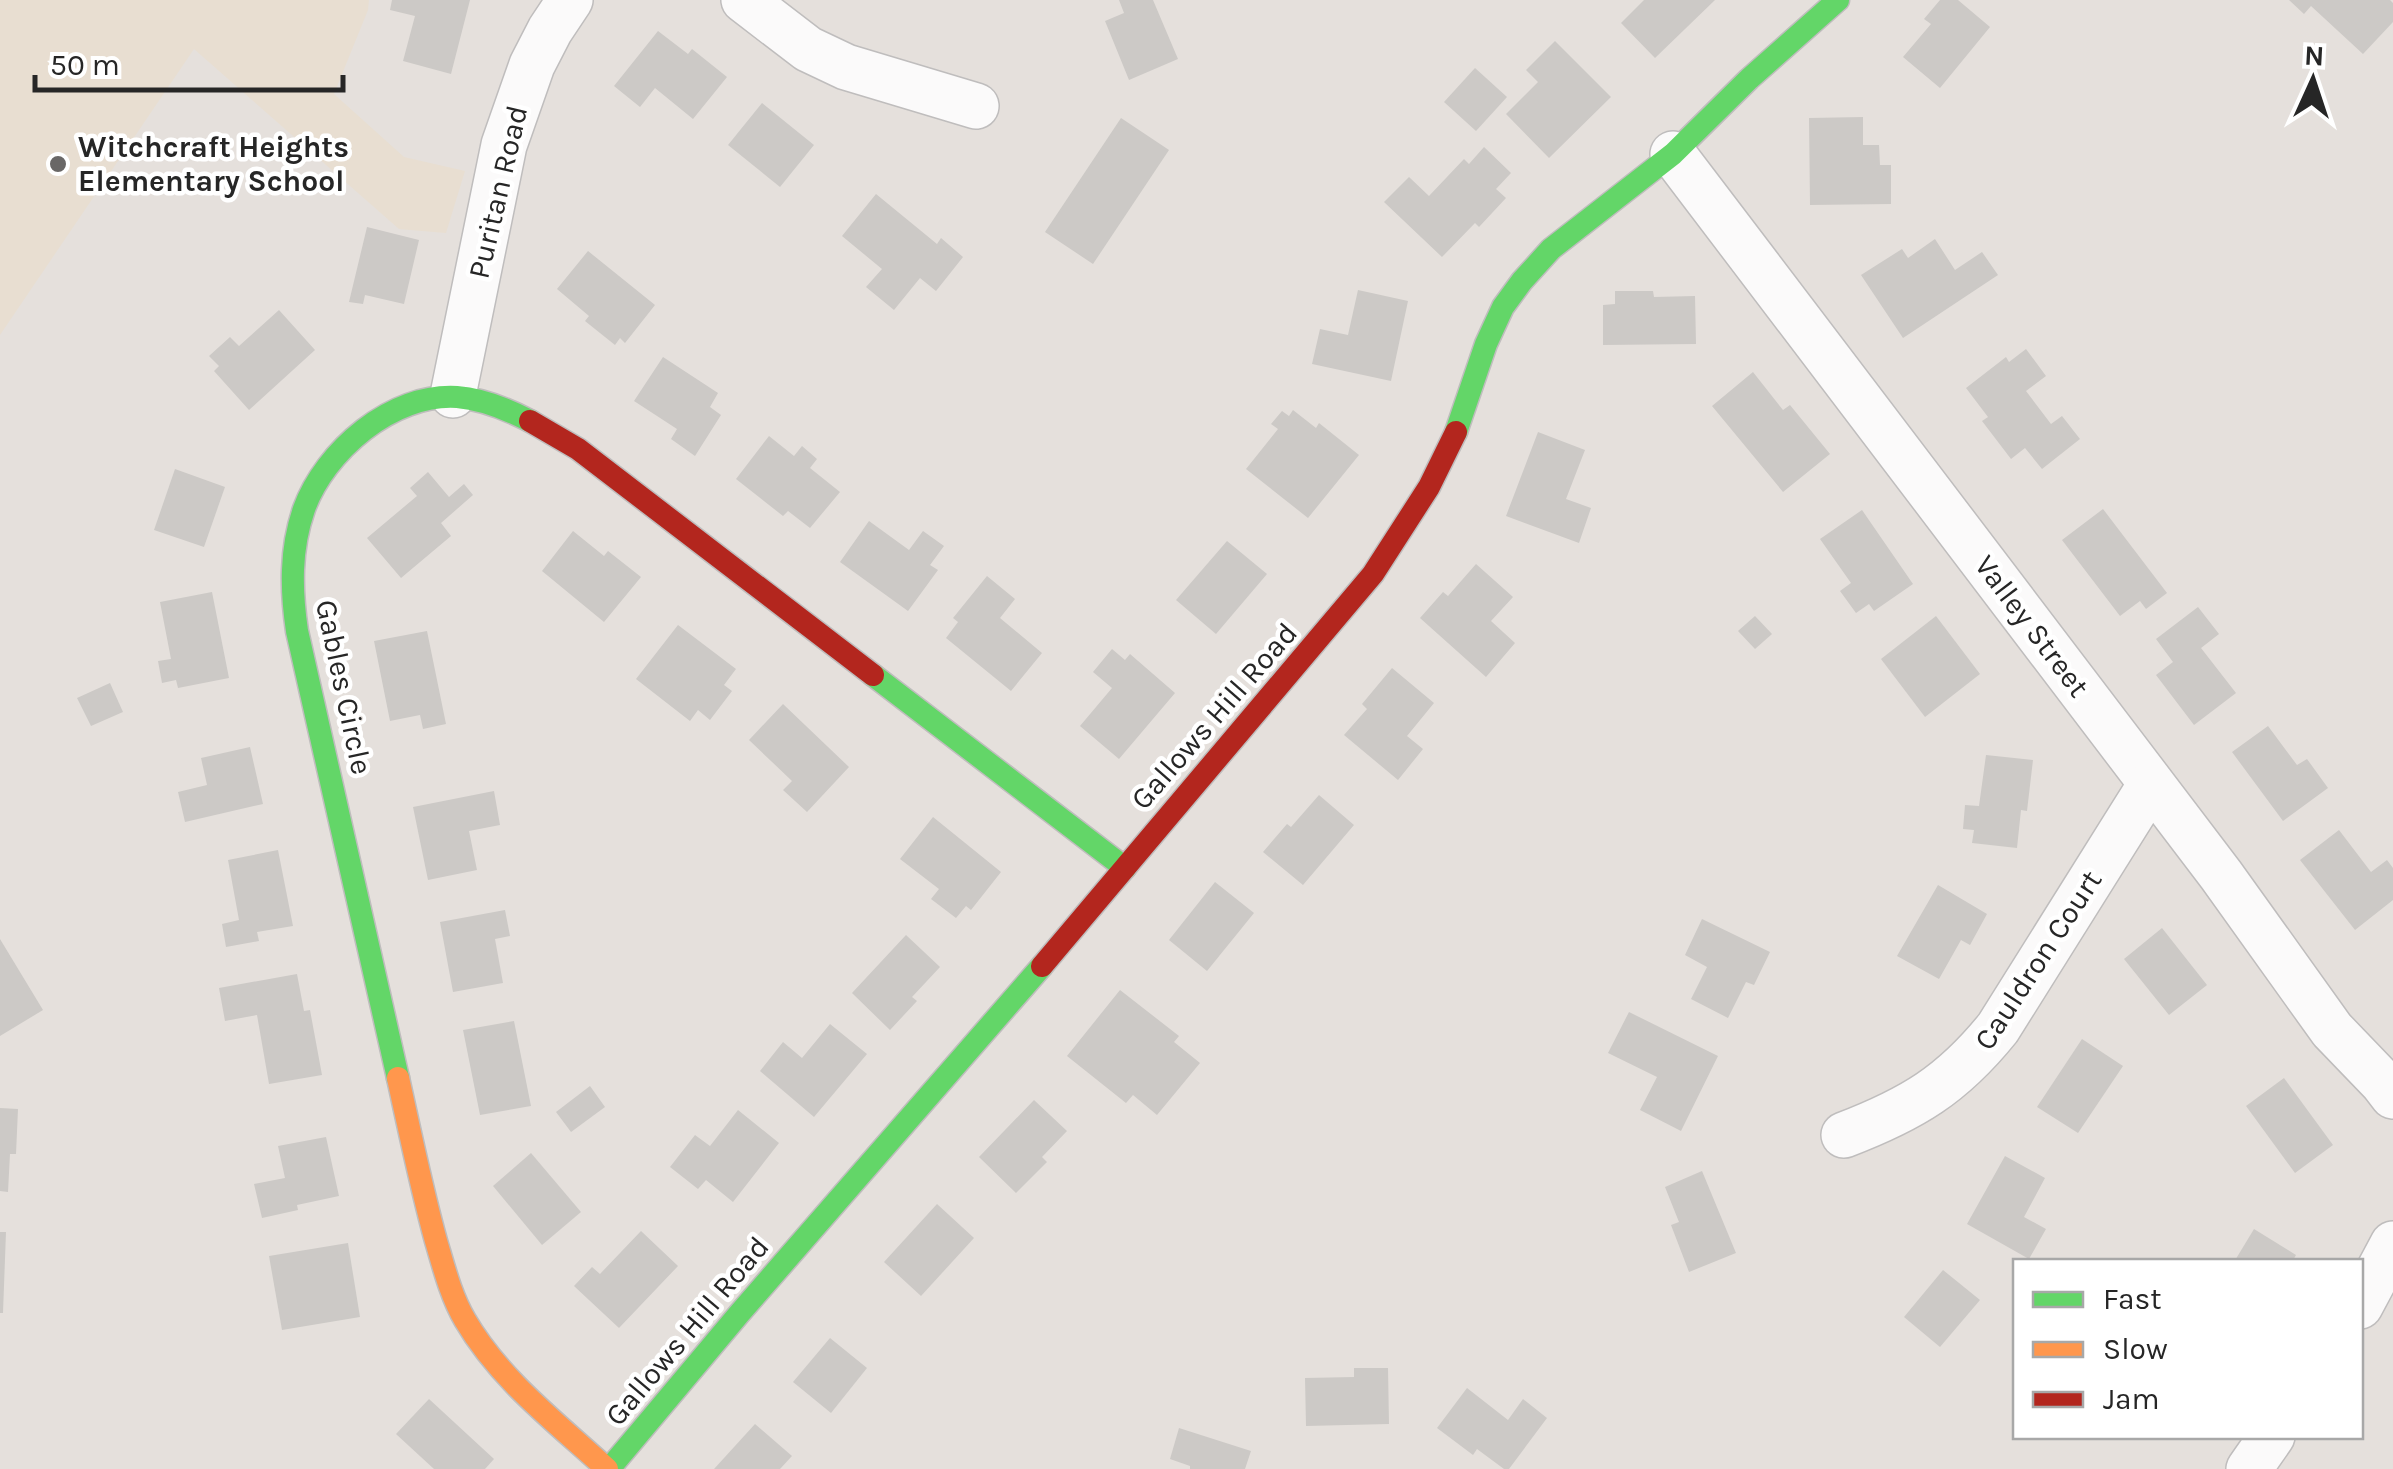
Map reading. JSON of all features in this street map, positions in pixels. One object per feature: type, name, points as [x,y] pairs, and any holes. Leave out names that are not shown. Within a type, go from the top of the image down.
[{"type":"street","name":"Puritan Road","points":[[453,395],[504,145],[532,66],[570,0]]},
{"type":"street","points":[[744,0],[808,48],[846,67],[976,106]]},
{"type":"street","name":"Gallows Hill Road","points":[[608,1469],[1060,946],[1373,574],[1429,487],[1453,441],[1486,344],[1503,308],[1522,281],[1551,249],[1673,154],[1838,0]]},
{"type":"street","name":"Valley Street","points":[[1673,154],[2221,875],[2332,1030],[2393,1096]]},
{"type":"street","points":[[453,395],[526,417],[578,449],[1125,868]]},
{"type":"street","name":"Gables Circle","points":[[453,395],[424,400],[385,417],[354,438],[326,466],[308,499],[297,536],[292,575],[295,624],[428,1213],[447,1277],[466,1320],[491,1358],[608,1469]]},
{"type":"street","name":"Cauldron Court","points":[[1844,1135],[1918,1101],[1952,1078],[1976,1055],[1998,1028],[2151,784]]},
{"type":"street","points":[[2363,1300],[2393,1244]]},
{"type":"street","points":[[2249,1469],[2270,1439]]},
{"type":"shaded area","name":"Witchcraft Heights Elementary School","points":[[0,0],[369,0],[334,94],[404,157],[465,171],[446,233],[399,229],[194,49],[0,335]]},
{"type":"building","points":[[392,0],[470,0],[451,74],[403,61],[415,16],[390,10]]},
{"type":"building","points":[[1119,0],[1153,0],[1178,59],[1129,80],[1105,21],[1124,13]]},
{"type":"building","points":[[1644,0],[1715,0],[1655,58],[1621,23]]},
{"type":"building","points":[[1940,0],[1958,0],[1990,27],[1940,88],[1903,57],[1931,24],[1924,19]]},
{"type":"building","points":[[2289,0],[2390,0],[2393,22],[2363,54],[2311,6],[2304,14]]},
{"type":"building","points":[[658,31],[688,54],[692,49],[727,77],[693,119],[655,88],[640,107],[614,86]]},
{"type":"building","points":[[1555,41],[1611,97],[1549,158],[1506,114],[1538,82],[1526,70]]},
{"type":"building","points":[[1475,68],[1507,97],[1476,131],[1444,102]]},
{"type":"building","points":[[762,103],[814,145],[780,187],[728,145]]},
{"type":"building","points":[[1863,117],[1863,145],[1879,145],[1880,165],[1891,165],[1891,204],[1810,205],[1809,118]]},
{"type":"building","points":[[1121,118],[1169,150],[1093,264],[1045,232]]},
{"type":"building","points":[[1484,147],[1511,173],[1496,189],[1506,198],[1479,227],[1475,223],[1442,257],[1384,202],[1409,177],[1429,196],[1464,159],[1469,164]]},
{"type":"building","points":[[876,194],[937,244],[941,238],[963,257],[936,291],[920,278],[894,310],[866,287],[882,269],[842,236]]},
{"type":"building","points":[[367,227],[419,240],[404,304],[365,295],[363,304],[349,302]]},
{"type":"building","points":[[1935,239],[1955,270],[1982,252],[1998,275],[1903,338],[1861,275],[1902,249],[1908,258]]},
{"type":"building","points":[[588,251],[655,305],[625,343],[620,338],[615,345],[585,321],[589,316],[557,289]]},
{"type":"building","points":[[1358,290],[1408,301],[1391,381],[1312,364],[1320,329],[1348,335]]},
{"type":"building","points":[[1615,291],[1653,291],[1654,297],[1695,296],[1696,344],[1603,345],[1603,305],[1615,304]]},
{"type":"building","points":[[279,310],[315,350],[249,410],[214,371],[219,366],[209,356],[230,337],[239,346]]},
{"type":"building","points":[[2026,349],[2046,376],[2026,391],[2051,424],[2062,416],[2080,439],[2042,469],[2025,448],[2011,459],[1982,421],[1988,417],[1966,388],[2006,357],[2009,362]]},
{"type":"building","points":[[663,357],[718,393],[710,407],[721,415],[695,456],[671,439],[677,429],[634,401]]},
{"type":"building","points":[[1753,372],[1783,410],[1790,405],[1830,454],[1783,492],[1712,406]]},
{"type":"building","points":[[1293,410],[1316,428],[1319,423],[1359,455],[1308,518],[1246,469],[1278,429],[1271,424],[1282,411],[1289,416]]},
{"type":"building","points":[[1538,432],[1585,450],[1566,499],[1591,508],[1579,543],[1506,516]]},
{"type":"building","points":[[769,436],[794,456],[802,446],[817,459],[810,468],[840,492],[810,528],[788,511],[783,516],[736,479]]},
{"type":"building","points":[[175,469],[225,487],[204,547],[154,530]]},
{"type":"building","points":[[428,472],[449,497],[464,484],[473,495],[441,523],[451,536],[401,578],[367,538],[417,496],[410,488]]},
{"type":"building","points":[[2103,509],[2167,593],[2146,609],[2140,601],[2120,616],[2062,540]]},
{"type":"building","points":[[1862,510],[1913,584],[1874,611],[1869,604],[1856,613],[1840,591],[1851,583],[1820,539]]},
{"type":"building","points":[[869,521],[909,550],[923,531],[944,546],[930,565],[938,570],[908,611],[840,562]]},
{"type":"building","points":[[573,531],[604,556],[608,551],[641,577],[604,622],[542,571]]},
{"type":"building","points":[[1227,541],[1267,574],[1216,634],[1176,600]]},
{"type":"building","points":[[1476,564],[1513,597],[1491,621],[1515,643],[1486,677],[1420,618],[1443,592],[1448,596]]},
{"type":"building","points":[[987,576],[1015,599],[1000,618],[1042,653],[1011,691],[946,638],[958,622],[953,618]]},
{"type":"building","points":[[212,592],[229,678],[178,688],[176,680],[162,683],[158,661],[171,659],[160,602]]},
{"type":"building","points":[[2198,607],[2219,634],[2201,648],[2236,693],[2194,725],[2156,675],[2173,662],[2156,639]]},
{"type":"building","points":[[1755,616],[1772,634],[1755,649],[1738,631]]},
{"type":"building","points":[[1936,616],[1980,674],[1925,717],[1881,659]]},
{"type":"building","points":[[678,625],[736,669],[724,685],[732,691],[710,720],[698,710],[690,721],[636,679]]},
{"type":"building","points":[[427,631],[446,724],[423,729],[420,715],[390,721],[374,641]]},
{"type":"building","points":[[1112,649],[1125,660],[1130,654],[1175,693],[1119,759],[1080,726],[1112,688],[1093,672]]},
{"type":"building","points":[[1392,668],[1434,703],[1407,736],[1423,749],[1398,780],[1344,735],[1367,709],[1362,704]]},
{"type":"building","points":[[110,683],[123,712],[91,726],[77,698]]},
{"type":"building","points":[[783,704],[849,767],[807,812],[783,790],[792,781],[749,740]]},
{"type":"building","points":[[2268,726],[2297,765],[2307,759],[2328,788],[2283,821],[2232,752]]},
{"type":"building","points":[[250,747],[263,804],[185,822],[178,792],[207,785],[201,758]]},
{"type":"building","points":[[1986,755],[2033,760],[2027,811],[2021,810],[2017,848],[1972,843],[1974,830],[1963,829],[1965,805],[1979,806]]},
{"type":"building","points":[[494,791],[500,825],[469,831],[477,870],[428,880],[413,807]]},
{"type":"building","points":[[1319,795],[1354,825],[1303,885],[1263,852]]},
{"type":"building","points":[[933,817],[1001,872],[971,910],[966,906],[956,918],[931,899],[939,889],[900,859]]},
{"type":"building","points":[[2339,830],[2371,872],[2387,860],[2393,868],[2393,900],[2355,930],[2300,860]]},
{"type":"building","points":[[278,850],[293,926],[257,932],[259,941],[226,947],[222,924],[239,920],[228,860]]},
{"type":"building","points":[[1215,882],[1254,913],[1207,971],[1169,940]]},
{"type":"building","points":[[1938,885],[1987,914],[1970,945],[1961,940],[1939,979],[1897,956]]},
{"type":"building","points":[[505,910],[510,936],[495,939],[503,983],[453,992],[440,922]]},
{"type":"building","points":[[1702,919],[1770,952],[1754,985],[1746,982],[1728,1018],[1691,999],[1707,967],[1685,955]]},
{"type":"building","points":[[2162,928],[2207,985],[2169,1015],[2124,959]]},
{"type":"building","points":[[906,935],[940,967],[912,997],[917,1001],[890,1030],[852,993]]},
{"type":"building","points":[[0,939],[43,1010],[0,1036]]},
{"type":"building","points":[[297,974],[304,1011],[310,1010],[322,1075],[269,1084],[257,1015],[225,1021],[219,988]]},
{"type":"building","points":[[1120,990],[1179,1036],[1174,1042],[1200,1063],[1157,1115],[1133,1095],[1126,1103],[1067,1056]]},
{"type":"building","points":[[1629,1012],[1718,1056],[1681,1131],[1640,1110],[1657,1077],[1608,1053]]},
{"type":"building","points":[[514,1021],[531,1106],[480,1115],[463,1030]]},
{"type":"building","points":[[830,1024],[867,1054],[814,1117],[760,1071],[783,1042],[802,1058]]},
{"type":"building","points":[[2082,1039],[2123,1066],[2078,1133],[2037,1107]]},
{"type":"building","points":[[2284,1078],[2333,1145],[2295,1173],[2246,1106]]},
{"type":"building","points":[[590,1086],[605,1107],[571,1132],[556,1112]]},
{"type":"building","points":[[1034,1100],[1067,1131],[1042,1157],[1047,1162],[1016,1193],[979,1157]]},
{"type":"building","points":[[0,1108],[18,1109],[16,1154],[10,1154],[8,1192],[0,1191]]},
{"type":"building","points":[[738,1110],[779,1143],[733,1202],[706,1180],[698,1189],[670,1167],[695,1135],[710,1146]]},
{"type":"building","points":[[326,1137],[339,1196],[262,1218],[254,1184],[285,1178],[278,1146]]},
{"type":"building","points":[[531,1153],[581,1212],[542,1245],[493,1186]]},
{"type":"building","points":[[2005,1156],[2045,1178],[2024,1217],[2046,1229],[2029,1259],[1967,1224]]},
{"type":"building","points":[[1702,1171],[1736,1253],[1689,1272],[1671,1225],[1679,1222],[1665,1187]]},
{"type":"building","points":[[937,1204],[974,1238],[921,1296],[884,1262]]},
{"type":"building","points":[[2254,1229],[2296,1255],[2294,1259],[2236,1259]]},
{"type":"building","points":[[641,1231],[678,1266],[619,1328],[574,1286],[592,1267],[600,1274]]},
{"type":"building","points":[[0,1232],[6,1232],[3,1313],[0,1313]]},
{"type":"building","points":[[348,1243],[360,1317],[282,1330],[269,1256]]},
{"type":"building","points":[[1943,1270],[1980,1300],[1940,1347],[1904,1317]]},
{"type":"building","points":[[830,1338],[867,1368],[831,1413],[793,1382]]},
{"type":"building","points":[[1354,1368],[1388,1368],[1389,1424],[1306,1426],[1305,1378],[1354,1377]]},
{"type":"building","points":[[1467,1388],[1508,1420],[1523,1399],[1547,1418],[1509,1469],[1477,1449],[1473,1455],[1437,1428]]},
{"type":"building","points":[[429,1399],[494,1459],[485,1469],[434,1469],[396,1434]]},
{"type":"building","points":[[755,1424],[792,1456],[780,1469],[714,1469]]},
{"type":"building","points":[[1179,1428],[1251,1451],[1245,1469],[1190,1469],[1170,1459]]},
{"type":"traffic: fast","points":[[1456,432],[1486,344],[1503,307],[1522,281],[1551,249],[1673,154],[1838,0]]},
{"type":"traffic: fast","points":[[398,1078],[297,631],[293,585],[296,539],[304,509],[328,466],[344,447],[386,415],[433,398],[457,397],[495,405],[530,421]]},
{"type":"traffic: fast","points":[[873,675],[1125,868]]},
{"type":"traffic: fast","points":[[609,1469],[1042,966]]},
{"type":"traffic: slow","points":[[398,1078],[431,1221],[460,1311],[479,1342],[512,1381],[607,1469]]},
{"type":"traffic: jam","points":[[530,421],[578,449],[873,675]]},
{"type":"traffic: jam","points":[[1042,966],[1373,574],[1429,487],[1456,432]]},
{"type":"place","name":"Witchcraft Heights Elementary School","points":[[58,164]]}]
